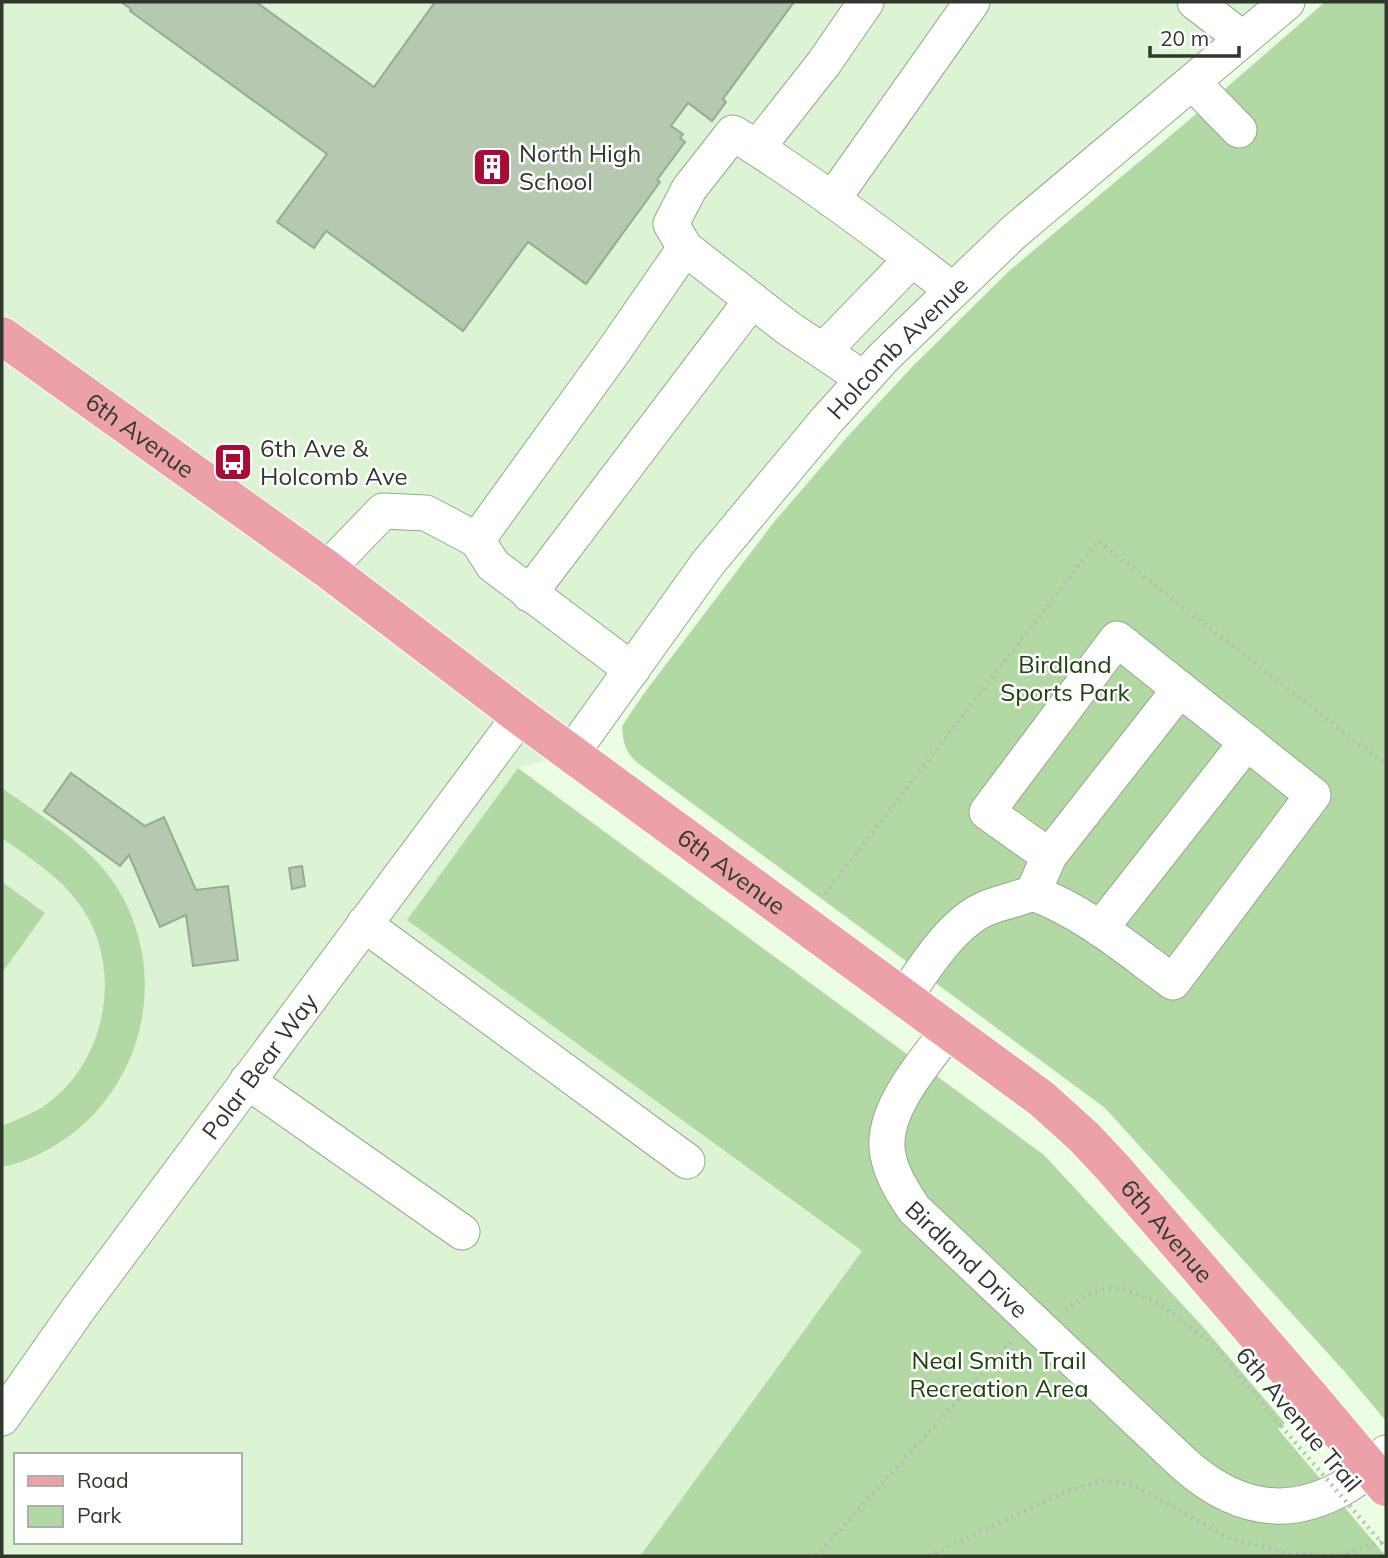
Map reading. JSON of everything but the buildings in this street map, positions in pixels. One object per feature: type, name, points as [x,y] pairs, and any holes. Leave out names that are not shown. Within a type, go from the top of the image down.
[{"type":"main road","name":"6th Avenue","points":[[2,337],[327,569],[571,754],[1042,1099],[1084,1137],[1386,1488]]},
{"type":"street","points":[[757,148],[824,63],[866,2]]},
{"type":"street","points":[[832,200],[972,2]]},
{"type":"street","points":[[1195,2],[1243,39]]},
{"type":"street","name":"Holcomb Avenue","points":[[571,754],[708,563],[864,379],[951,290],[1082,173],[1287,2]]},
{"type":"street","points":[[1193,83],[1239,130]]},
{"type":"street","points":[[864,379],[752,300],[685,248],[671,224],[689,189],[733,133],[832,200],[951,290]]},
{"type":"street","points":[[477,540],[685,248]]},
{"type":"street","points":[[823,351],[912,259]]},
{"type":"street","points":[[529,594],[752,300]]},
{"type":"street","points":[[327,569],[383,512],[426,513],[477,540],[493,565],[632,670]]},
{"type":"street","points":[[1033,893],[1051,900],[1100,929],[1173,982],[1313,795],[1117,639],[988,812],[1049,856]]},
{"type":"street","points":[[903,999],[944,942],[963,925],[985,909],[1033,893],[1049,856],[1180,689]]},
{"type":"street","name":"Polar Bear Way","points":[[2,1418],[79,1308],[520,716]]},
{"type":"street","points":[[1100,929],[1247,742]]},
{"type":"street","points":[[364,924],[687,1161]]},
{"type":"street","name":"Birdland Drive","points":[[948,1031],[905,1091],[889,1123],[887,1154],[898,1185],[914,1209],[1182,1463],[1201,1480],[1221,1492],[1258,1505],[1293,1507],[1318,1500],[1347,1486],[1386,1453]]},
{"type":"street","points":[[247,1081],[462,1232]]},
{"type":"path","name":"6th Avenue Trail","points":[[1058,1317],[1088,1294],[1105,1289],[1126,1290],[1157,1303],[1213,1344],[1386,1548]]},
{"type":"path","points":[[816,1556],[1017,1336]]},
{"type":"path","points":[[929,1556],[1065,1492],[1103,1481]]},
{"type":"path","points":[[1340,1556],[1377,1545],[1386,1539]]},
{"type":"shaded area","name":"North High School","points":[[2,2],[1287,2],[952,290],[571,754],[518,768],[407,920],[862,1252],[640,1556],[2,1556]]},
{"type":"green space","name":"Birdland Sports Park","points":[[1325,2],[1386,2],[1386,1421],[1344,1371],[1105,1108],[639,764],[626,748],[622,726],[774,522],[912,367],[1009,271]]},
{"type":"green space","name":"Neal Smith Trail Recreation Area","points":[[518,768],[1044,1155],[1205,1329],[1285,1423],[1278,1429],[1386,1556],[640,1556],[862,1251],[407,920]]},
{"type":"green space","points":[[2,788],[80,845],[107,873],[133,920],[142,952],[145,984],[142,1017],[134,1049],[120,1079],[101,1106],[77,1130],[51,1148],[22,1162],[2,1167],[2,1126],[41,1108],[63,1090],[80,1068],[93,1043],[102,1016],[105,988],[103,960],[95,933],[82,908],[56,878],[2,838]]},
{"type":"green space","points":[[2,882],[45,913],[2,973]]},
{"type":"place","name":"North High School","points":[[492,167]]},
{"type":"place","name":"6th Ave & Holcomb Ave","points":[[233,462]]}]
